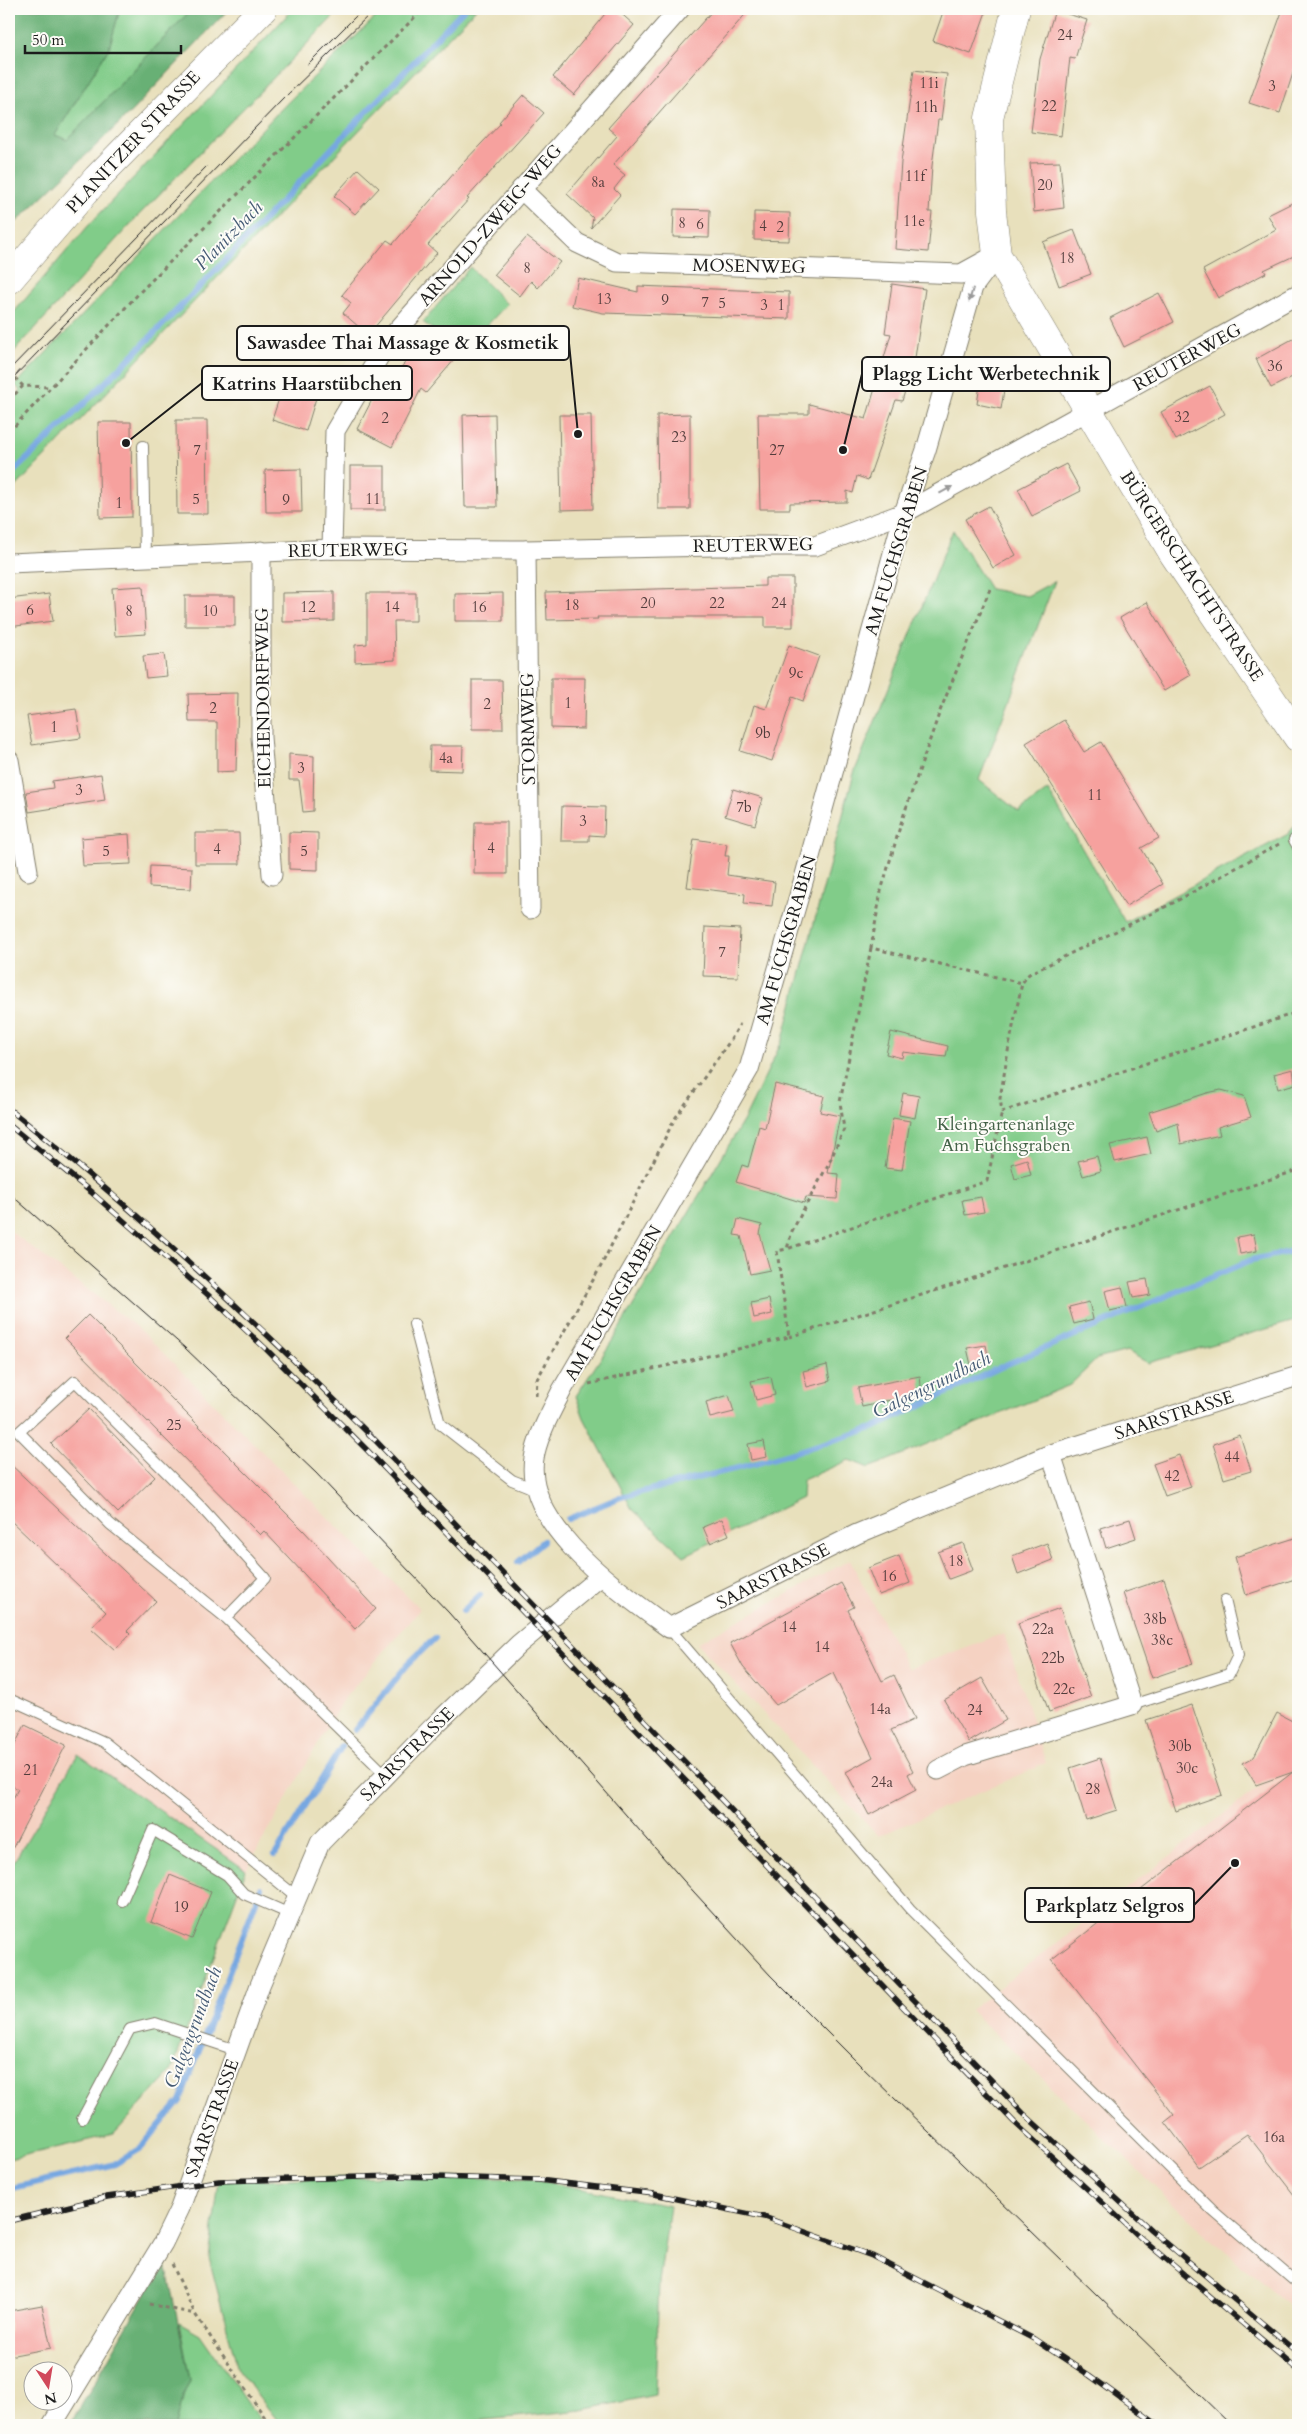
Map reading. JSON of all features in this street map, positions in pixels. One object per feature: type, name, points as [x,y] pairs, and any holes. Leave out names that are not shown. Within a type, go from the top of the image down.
[{"type":"main road","name":"PLANITZER STRASSE","points":[[9,280],[96,178],[263,9]]},
{"type":"main road","points":[[1016,9],[989,118],[992,211],[998,255],[1089,412]]},
{"type":"main road","name":"BÜRGERSCHACHTSTRASSE","points":[[1089,412],[1172,552],[1298,738]]},
{"type":"street","name":"ARNOLD-ZWEIG-WEG","points":[[332,549],[335,431],[389,340],[680,9]]},
{"type":"street","name":"MOSENWEG","points":[[521,189],[577,243],[617,262],[961,274],[998,255]]},
{"type":"street","name":"AM FUCHSGRABEN","points":[[600,1576],[548,1518],[537,1490],[534,1454],[545,1424],[562,1390],[749,1069],[805,875],[904,513],[926,450],[973,286],[998,255]]},
{"type":"street","name":"REUTERWEG","points":[[9,563],[332,549],[526,550],[814,546],[904,513],[1089,412],[1298,294]]},
{"type":"street","name":"STORMWEG","points":[[526,550],[530,909]]},
{"type":"street","name":"EICHENDORFFWEG","points":[[261,551],[261,737],[272,875]]},
{"type":"street","points":[[9,760],[28,871]]},
{"type":"street","name":"SAARSTRASSE","points":[[669,1628],[857,1534],[1051,1454],[1298,1376]]},
{"type":"street","points":[[938,1770],[965,1756],[1132,1705],[1051,1454]]},
{"type":"street","points":[[600,1576],[669,1628]]},
{"type":"street","name":"SAARSTRASSE","points":[[52,2425],[163,2243],[180,2208],[260,1985],[320,1842],[518,1644],[600,1576]]},
{"type":"lane","points":[[143,446],[145,556]]},
{"type":"lane","points":[[414,1324],[440,1424],[512,1480],[537,1490]]},
{"type":"lane","points":[[226,1618],[265,1578],[201,1507],[75,1381],[19,1432],[110,1524],[226,1618],[386,1775]]},
{"type":"lane","points":[[1132,1705],[1229,1674],[1238,1654],[1225,1600]]},
{"type":"lane","points":[[669,1628],[910,1908],[1213,2211],[1298,2284]]},
{"type":"lane","points":[[9,1699],[104,1742],[293,1906]]},
{"type":"lane","points":[[122,1901],[153,1830],[227,1875],[244,1894],[269,1905],[293,1906]]},
{"type":"lane","points":[[82,2120],[130,2029],[154,2023],[236,2050]]},
{"type":"path","points":[[9,432],[141,291],[423,9]]},
{"type":"path","points":[[9,372],[23,386],[50,387]]},
{"type":"path","points":[[9,400],[23,386]]},
{"type":"path","points":[[787,1249],[792,1231],[830,1161],[844,1129],[840,1102],[881,891],[902,820],[940,711],[990,589]]},
{"type":"path","points":[[789,1337],[777,1251],[987,1181],[1002,1112],[1000,1098],[1022,983],[1029,974],[1173,903],[1280,844],[1297,841]]},
{"type":"path","points":[[871,948],[1022,983]]},
{"type":"path","points":[[1002,1112],[1298,1012]]},
{"type":"path","points":[[536,1398],[537,1379],[601,1266],[674,1120],[730,1041],[745,1015]]},
{"type":"path","points":[[562,1390],[789,1337],[950,1286],[1298,1170]]},
{"type":"path","points":[[163,2243],[195,2314],[270,2425]]},
{"type":"path","points":[[129,2299],[195,2314]]},
{"type":"shaded area","points":[[9,1230],[137,1327],[420,1609],[342,1701],[246,1870],[78,1754],[9,1872]]},
{"type":"shaded area","points":[[850,1560],[908,1669],[1004,1633],[1046,1763],[879,1836],[697,1643]]},
{"type":"shaded area","points":[[1298,1757],[1298,2313],[1208,2237],[970,2010]]},
{"type":"green space","points":[[9,9],[120,9],[109,48],[55,135],[67,140],[192,9],[229,9],[130,113],[9,229]]},
{"type":"green space","points":[[120,9],[192,9],[67,140],[55,135],[109,48]]},
{"type":"green space","points":[[293,9],[341,9],[136,218],[9,357],[9,318],[89,225]]},
{"type":"green space","points":[[384,9],[476,9],[9,494],[9,403],[21,391],[15,385],[289,101]]},
{"type":"green space","points":[[470,267],[507,304],[462,352],[423,322]]},
{"type":"green space","name":"Kleingartenanlage Am Fuchsgraben","points":[[953,530],[990,589],[1027,596],[1055,581],[979,780],[1019,812],[1048,790],[1125,922],[1288,834],[1298,822],[1298,1320],[1148,1363],[1127,1351],[1097,1359],[1070,1385],[869,1468],[849,1460],[803,1480],[802,1498],[684,1556],[632,1509],[584,1418],[576,1396],[612,1341],[745,1118],[783,1039],[854,773]]},
{"type":"green space","points":[[78,1754],[246,1870],[171,2072],[114,2134],[9,2159],[9,1870]]},
{"type":"green space","points":[[396,2176],[531,2179],[670,2206],[659,2282],[655,2395],[582,2410],[476,2421],[465,2425],[281,2425],[238,2370],[209,2258],[219,2181]]},
{"type":"green space","points":[[165,2260],[190,2380],[184,2393],[176,2425],[70,2425]]},
{"type":"green space","points":[[179,2322],[200,2334],[263,2425],[176,2425],[184,2393],[190,2380]]},
{"type":"building","points":[[609,9],[616,9],[634,25],[574,95],[553,77]]},
{"type":"building","points":[[714,9],[750,9],[613,165],[625,175],[614,189],[620,195],[591,228],[593,218],[567,194],[617,136],[608,128]]},
{"type":"building","points":[[944,9],[987,9],[971,54],[933,41]]},
{"type":"building","points":[[1283,9],[1298,9],[1298,58],[1280,113],[1249,103]]},
{"type":"building","points":[[1055,10],[1087,20],[1075,59],[1070,58],[1061,136],[1031,132],[1040,59]]},
{"type":"building","points":[[914,70],[947,74],[932,166],[929,212],[932,212],[928,252],[895,249],[901,162]]},
{"type":"building","points":[[523,95],[544,113],[467,198],[469,199],[428,245],[437,253],[368,335],[343,313],[351,303],[342,295],[387,240],[393,244],[462,164],[501,123],[499,122]]},
{"type":"building","points":[[1060,162],[1064,208],[1034,212],[1030,163]]},
{"type":"building","points":[[358,169],[379,188],[355,214],[334,196]]},
{"type":"building","points":[[1298,200],[1298,254],[1264,270],[1266,273],[1218,298],[1203,270],[1276,230],[1268,215]]},
{"type":"building","points":[[674,209],[710,210],[709,238],[673,237]]},
{"type":"building","points":[[754,212],[790,213],[789,241],[754,240]]},
{"type":"building","points":[[1074,230],[1091,274],[1059,286],[1043,242]]},
{"type":"building","points":[[527,237],[560,262],[538,288],[531,281],[520,296],[494,275]]},
{"type":"building","points":[[578,278],[638,292],[638,286],[789,292],[789,319],[603,313],[572,306]]},
{"type":"building","points":[[892,284],[925,289],[915,358],[902,401],[896,400],[868,480],[857,476],[853,493],[847,491],[847,502],[790,503],[790,509],[760,509],[758,414],[809,414],[809,404],[866,419],[891,334],[885,333]]},
{"type":"building","points":[[1159,293],[1174,322],[1124,347],[1110,318]]},
{"type":"building","points":[[428,336],[455,359],[426,393],[421,389],[392,447],[357,429],[377,390],[380,392]]},
{"type":"building","points":[[1298,336],[1298,374],[1271,388],[1256,359]]},
{"type":"building","points":[[286,377],[319,388],[306,431],[272,420]]},
{"type":"building","points":[[980,385],[1004,390],[1001,409],[977,404]]},
{"type":"building","points":[[1210,386],[1225,414],[1176,440],[1161,412]]},
{"type":"building","points":[[495,414],[497,507],[465,507],[463,415]]},
{"type":"building","points":[[690,414],[690,509],[658,509],[657,415]]},
{"type":"building","points":[[559,415],[591,415],[593,509],[561,510]]},
{"type":"building","points":[[176,420],[207,420],[208,514],[177,514]]},
{"type":"building","points":[[98,422],[131,422],[132,517],[100,518]]},
{"type":"building","points":[[1066,464],[1081,491],[1032,516],[1018,489]]},
{"type":"building","points":[[350,466],[385,466],[385,510],[350,510]]},
{"type":"building","points":[[301,469],[302,512],[266,512],[265,470]]},
{"type":"building","points":[[989,506],[1016,555],[993,568],[965,519]]},
{"type":"building","points":[[765,578],[793,578],[793,627],[765,627],[765,617],[597,617],[598,619],[547,620],[546,592],[765,586]]},
{"type":"building","points":[[143,586],[146,634],[115,636],[112,588]]},
{"type":"building","points":[[334,592],[334,621],[282,622],[282,593]]},
{"type":"building","points":[[367,593],[416,593],[416,621],[394,621],[395,660],[355,662],[355,645],[367,644]]},
{"type":"building","points":[[503,593],[503,621],[455,621],[455,594]]},
{"type":"building","points":[[49,594],[53,621],[9,627],[9,599]]},
{"type":"building","points":[[185,596],[235,596],[235,626],[185,626]]},
{"type":"building","points":[[1147,602],[1191,675],[1164,691],[1120,618]]},
{"type":"building","points":[[789,645],[819,656],[803,701],[792,697],[772,761],[740,751],[754,705],[766,709]]},
{"type":"building","points":[[164,654],[167,676],[146,678],[143,656]]},
{"type":"building","points":[[551,678],[585,678],[584,729],[551,728]]},
{"type":"building","points":[[472,680],[502,680],[503,729],[472,729]]},
{"type":"building","points":[[238,693],[236,771],[217,772],[217,722],[189,722],[188,694]]},
{"type":"building","points":[[76,709],[81,738],[32,745],[27,716]]},
{"type":"building","points":[[1064,720],[1084,752],[1101,742],[1159,838],[1141,848],[1163,884],[1126,906],[1026,743]]},
{"type":"building","points":[[430,746],[463,746],[462,771],[429,770]]},
{"type":"building","points":[[289,754],[314,756],[313,811],[303,812],[299,780],[289,780]]},
{"type":"building","points":[[101,774],[105,800],[29,812],[26,792],[53,788],[52,781]]},
{"type":"building","points":[[733,789],[763,798],[755,825],[725,816]]},
{"type":"building","points":[[562,806],[605,807],[604,836],[589,835],[589,841],[561,841]]},
{"type":"building","points":[[475,822],[507,822],[507,874],[474,874]]},
{"type":"building","points":[[289,832],[318,833],[318,870],[289,869]]},
{"type":"building","points":[[195,833],[239,833],[240,864],[195,864]]},
{"type":"building","points":[[129,834],[131,864],[83,866],[81,838]]},
{"type":"building","points":[[694,839],[727,844],[725,856],[729,856],[727,875],[775,882],[772,906],[744,903],[745,894],[687,887]]},
{"type":"building","points":[[150,866],[192,868],[191,889],[149,887]]},
{"type":"building","points":[[705,927],[740,929],[738,977],[703,976]]},
{"type":"building","points":[[891,1032],[948,1046],[946,1057],[903,1052],[902,1058],[886,1054]]},
{"type":"building","points":[[1293,1069],[1295,1084],[1278,1089],[1274,1074]]},
{"type":"building","points":[[775,1084],[824,1096],[820,1112],[840,1116],[828,1173],[839,1174],[837,1199],[806,1197],[804,1203],[736,1182],[742,1165],[748,1167],[759,1126],[765,1128]]},
{"type":"building","points":[[1221,1090],[1244,1096],[1251,1117],[1218,1127],[1220,1135],[1181,1144],[1178,1123],[1156,1131],[1149,1112]]},
{"type":"building","points":[[903,1093],[919,1096],[915,1118],[899,1115]]},
{"type":"building","points":[[893,1118],[910,1121],[902,1170],[885,1168]]},
{"type":"building","points":[[1147,1137],[1151,1154],[1115,1162],[1110,1145]]},
{"type":"building","points":[[1097,1156],[1101,1171],[1083,1176],[1078,1161]]},
{"type":"building","points":[[1027,1159],[1031,1175],[1015,1179],[1011,1164]]},
{"type":"building","points":[[981,1197],[984,1212],[965,1215],[962,1200]]},
{"type":"building","points":[[738,1219],[762,1225],[760,1234],[770,1270],[750,1274],[741,1236],[734,1235]]},
{"type":"building","points":[[1254,1234],[1257,1251],[1240,1254],[1237,1237]]},
{"type":"building","points":[[1147,1279],[1150,1295],[1133,1298],[1129,1282]]},
{"type":"building","points":[[1122,1287],[1127,1307],[1110,1311],[1105,1291]]},
{"type":"building","points":[[769,1299],[772,1314],[754,1318],[751,1303]]},
{"type":"building","points":[[1089,1302],[1093,1319],[1074,1324],[1069,1307]]},
{"type":"building","points":[[88,1315],[304,1531],[376,1609],[355,1629],[264,1531],[260,1535],[65,1338]]},
{"type":"building","points":[[986,1345],[989,1361],[971,1365],[967,1348]]},
{"type":"building","points":[[827,1365],[830,1381],[807,1387],[803,1371]]},
{"type":"building","points":[[920,1376],[922,1396],[885,1401],[862,1407],[858,1388]]},
{"type":"building","points":[[771,1377],[775,1395],[756,1400],[751,1381]]},
{"type":"building","points":[[729,1395],[734,1412],[710,1418],[706,1402]]},
{"type":"building","points":[[89,1409],[155,1477],[118,1513],[51,1444]]},
{"type":"building","points":[[1240,1435],[1251,1471],[1224,1479],[1213,1444]]},
{"type":"building","points":[[764,1441],[767,1457],[751,1460],[748,1444]]},
{"type":"building","points":[[1179,1455],[1191,1487],[1165,1496],[1153,1464]]},
{"type":"building","points":[[9,1463],[156,1601],[127,1631],[130,1634],[115,1650],[91,1628],[106,1612],[9,1519]]},
{"type":"building","points":[[722,1519],[729,1535],[710,1543],[703,1527]]},
{"type":"building","points":[[1130,1519],[1136,1538],[1106,1548],[1100,1528]]},
{"type":"building","points":[[1298,1537],[1298,1578],[1246,1595],[1235,1557]]},
{"type":"building","points":[[963,1543],[973,1570],[949,1579],[938,1552]]},
{"type":"building","points":[[1047,1543],[1053,1560],[1018,1574],[1012,1556]]},
{"type":"building","points":[[899,1556],[910,1583],[879,1595],[868,1568]]},
{"type":"building","points":[[1164,1579],[1193,1664],[1152,1678],[1123,1593]]},
{"type":"building","points":[[841,1583],[854,1607],[848,1610],[882,1681],[894,1675],[915,1719],[891,1730],[913,1771],[908,1774],[916,1790],[869,1815],[846,1772],[873,1757],[833,1673],[776,1705],[743,1667],[730,1643]]},
{"type":"building","points":[[1060,1608],[1091,1697],[1049,1712],[1018,1623]]},
{"type":"building","points":[[982,1678],[1006,1720],[969,1742],[944,1700]]},
{"type":"building","points":[[1192,1705],[1222,1795],[1176,1811],[1146,1720]]},
{"type":"building","points":[[1277,1713],[1298,1724],[1298,2200],[1247,2134],[1199,2167],[1165,2122],[1174,2115],[1052,1959],[1293,1772],[1256,1785],[1243,1763],[1254,1757]]},
{"type":"building","points":[[25,1725],[66,1745],[9,1855],[9,1806],[18,1789],[9,1784],[9,1756]]},
{"type":"building","points":[[1100,1758],[1117,1810],[1086,1820],[1070,1768]]},
{"type":"building","points":[[170,1875],[211,1892],[192,1939],[151,1922]]},
{"type":"building","points":[[42,2305],[51,2348],[9,2356],[9,2311]]},
{"type":"waterway","name":"Planitzbach","points":[[9,476],[68,420],[183,304],[464,9]]},
{"type":"waterway","name":"Galgengrundbach","points":[[568,1519],[621,1497],[762,1462],[873,1428],[1005,1365],[1251,1260],[1298,1250]]},
{"type":"waterway","name":"Galgengrundbach","points":[[518,1562],[543,1541]]},
{"type":"waterway","name":"Galgengrundbach","points":[[463,1611],[480,1595]]},
{"type":"waterway","name":"Galgengrundbach","points":[[355,1730],[408,1664],[435,1638]]},
{"type":"waterway","name":"Galgengrundbach","points":[[275,1855],[342,1746]]},
{"type":"waterway","name":"Galgengrundbach","points":[[9,2189],[115,2164],[140,2149],[180,2101],[261,1888]]},
{"type":"tram line","points":[[308,64],[363,9]]},
{"type":"tram line","points":[[9,382],[283,99],[375,9]]},
{"type":"tram line","points":[[9,370],[206,167]]},
{"type":"tram line","points":[[9,1193],[185,1348],[316,1473],[449,1613],[683,1880],[770,1975],[861,2066],[1231,2425]]},
{"type":"railway","points":[[9,1109],[58,1148],[152,1229],[332,1397],[1023,2113],[1151,2230],[1298,2353]]},
{"type":"railway","points":[[9,1125],[91,1192],[264,1347],[367,1450],[1014,2122],[1142,2239],[1298,2370]]},
{"type":"railway","points":[[9,2221],[107,2197],[219,2181],[396,2176],[539,2180],[654,2194],[764,2217],[872,2256],[1034,2339],[1089,2375],[1158,2425]]},
{"type":"place","name":"Sawasdee Thai Massage & Kosmetik","points":[[578,434]]},
{"type":"place","name":"Katrins Haarstübchen","points":[[126,443]]},
{"type":"place","name":"Plagg Licht Werbetechnik","points":[[843,450]]},
{"type":"place","name":"Parkplatz Selgros","points":[[1235,1863]]}]
